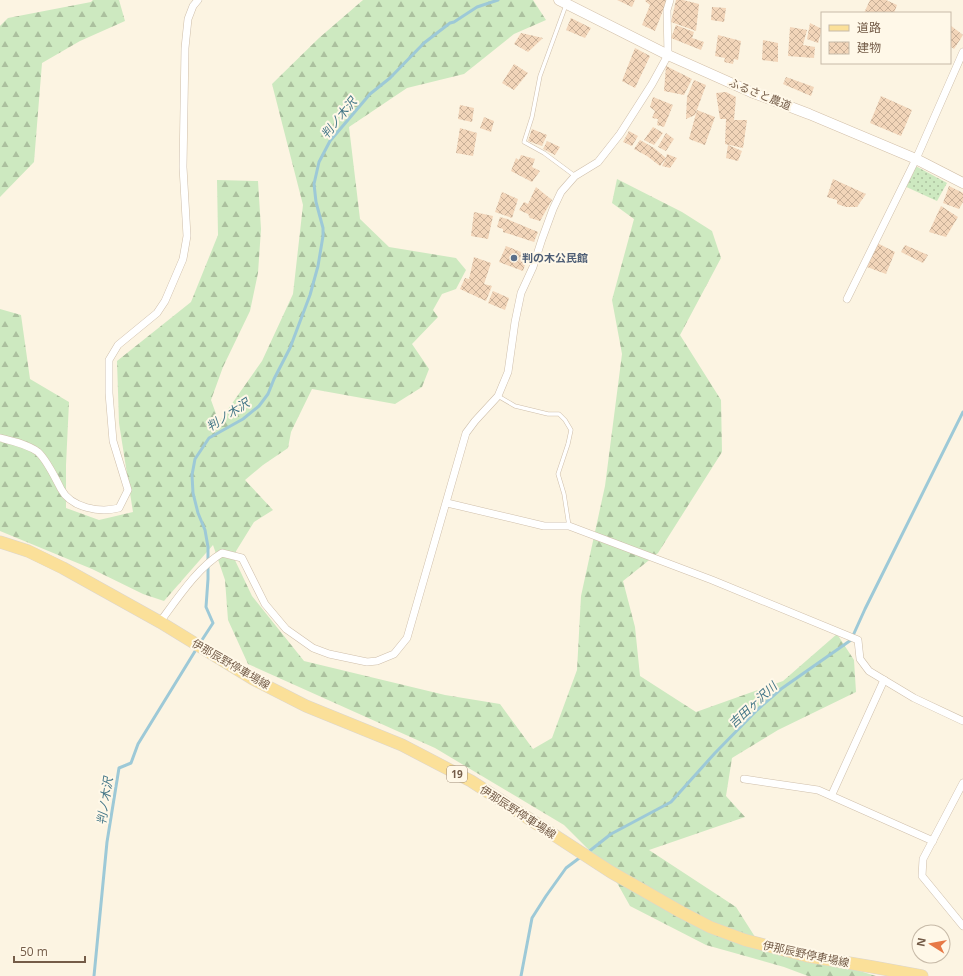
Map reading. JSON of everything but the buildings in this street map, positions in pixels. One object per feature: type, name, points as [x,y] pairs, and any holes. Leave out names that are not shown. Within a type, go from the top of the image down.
[{"type":"main road","name":"伊那辰野停車場線","points":[[0,542],[28,551],[63,568],[160,622],[253,679],[306,706],[402,745],[471,781],[611,872],[710,927],[745,940],[807,956],[873,966],[922,976]]},
{"type":"street","points":[[0,438],[16,442],[38,452],[56,477],[62,491],[75,504],[92,509],[109,510],[119,508],[128,490],[114,441],[109,393],[109,360],[118,346],[157,313],[165,301],[183,259],[187,236],[183,167],[185,48],[188,19],[193,6],[198,0]]},
{"type":"street","points":[[160,622],[186,587],[211,559],[222,553],[242,558],[265,604],[286,629],[313,648],[329,654],[367,662],[377,661],[394,654],[407,638],[466,433],[498,396],[508,372],[515,322],[521,293],[533,268],[553,209],[561,192],[575,176],[598,162],[620,134],[652,84],[668,55],[667,10],[670,0]]},
{"type":"street","name":"ふるさと農道","points":[[565,1],[668,55],[751,92],[809,114],[916,159],[963,182]]},
{"type":"street","points":[[847,299],[916,159],[963,52]]},
{"type":"street","points":[[447,503],[544,526],[569,526],[712,580],[858,640],[860,659],[869,671],[914,698],[963,721]]},
{"type":"street","points":[[833,792],[884,680]]},
{"type":"street","points":[[744,779],[818,790],[933,841]]},
{"type":"street","points":[[963,783],[924,859],[922,876],[963,926]]},
{"type":"lane","points":[[565,1],[540,76],[532,117],[524,142],[544,153],[575,176]]},
{"type":"lane","points":[[498,396],[515,406],[548,414],[559,414],[571,430],[558,474],[564,494],[569,526]]},
{"type":"green space","points":[[93,0],[119,0],[125,21],[80,41],[42,63],[34,162],[0,197],[0,26],[8,18],[91,2]]},
{"type":"green space","points":[[363,0],[533,0],[546,20],[514,34],[464,74],[407,88],[349,127],[360,219],[389,247],[456,258],[466,270],[456,289],[442,294],[433,310],[438,317],[412,344],[429,369],[422,387],[395,404],[312,389],[291,432],[288,448],[263,465],[245,480],[273,510],[254,522],[233,556],[252,596],[304,661],[445,695],[500,704],[533,749],[552,738],[577,670],[581,596],[605,486],[622,354],[612,300],[634,219],[612,203],[617,179],[682,212],[712,231],[721,258],[680,335],[721,400],[722,452],[658,553],[623,581],[635,627],[640,676],[696,712],[783,681],[837,634],[854,660],[856,692],[778,730],[732,758],[726,796],[745,817],[649,850],[736,907],[757,940],[876,976],[808,976],[784,967],[706,945],[630,906],[611,872],[564,825],[435,748],[248,664],[228,620],[225,580],[213,545],[164,601],[143,594],[92,569],[0,531],[0,309],[21,315],[30,379],[69,402],[66,465],[66,508],[99,520],[133,512],[119,423],[117,361],[191,302],[218,235],[217,180],[258,181],[261,229],[258,273],[250,311],[223,367],[211,400],[219,422],[262,361],[293,294],[303,205],[272,84],[319,38]]},
{"type":"green space","points":[[912,164],[947,183],[937,201],[902,185]]},
{"type":"waterway","name":"判ノ木沢","points":[[200,643],[213,623],[206,607],[208,547],[205,530],[198,513],[193,493],[192,475],[195,459],[209,438],[243,419],[259,406],[268,394],[290,348],[310,295],[318,266],[323,236],[323,228],[316,202],[314,184],[319,162],[330,141],[370,94],[390,78],[424,43],[450,23],[477,7],[498,0]]},
{"type":"waterway","name":"吉田ヶ沢川","points":[[587,853],[611,834],[671,802],[715,753],[757,710],[781,689],[851,640],[963,412]]},
{"type":"waterway","name":"判ノ木沢","points":[[94,976],[107,842],[119,768],[131,763],[138,744],[197,648]]},
{"type":"waterway","name":"吉田ヶ沢川","points":[[521,976],[532,918],[566,868],[582,856]]},
{"type":"place","name":"判の木公民館","points":[[514,258]]}]
